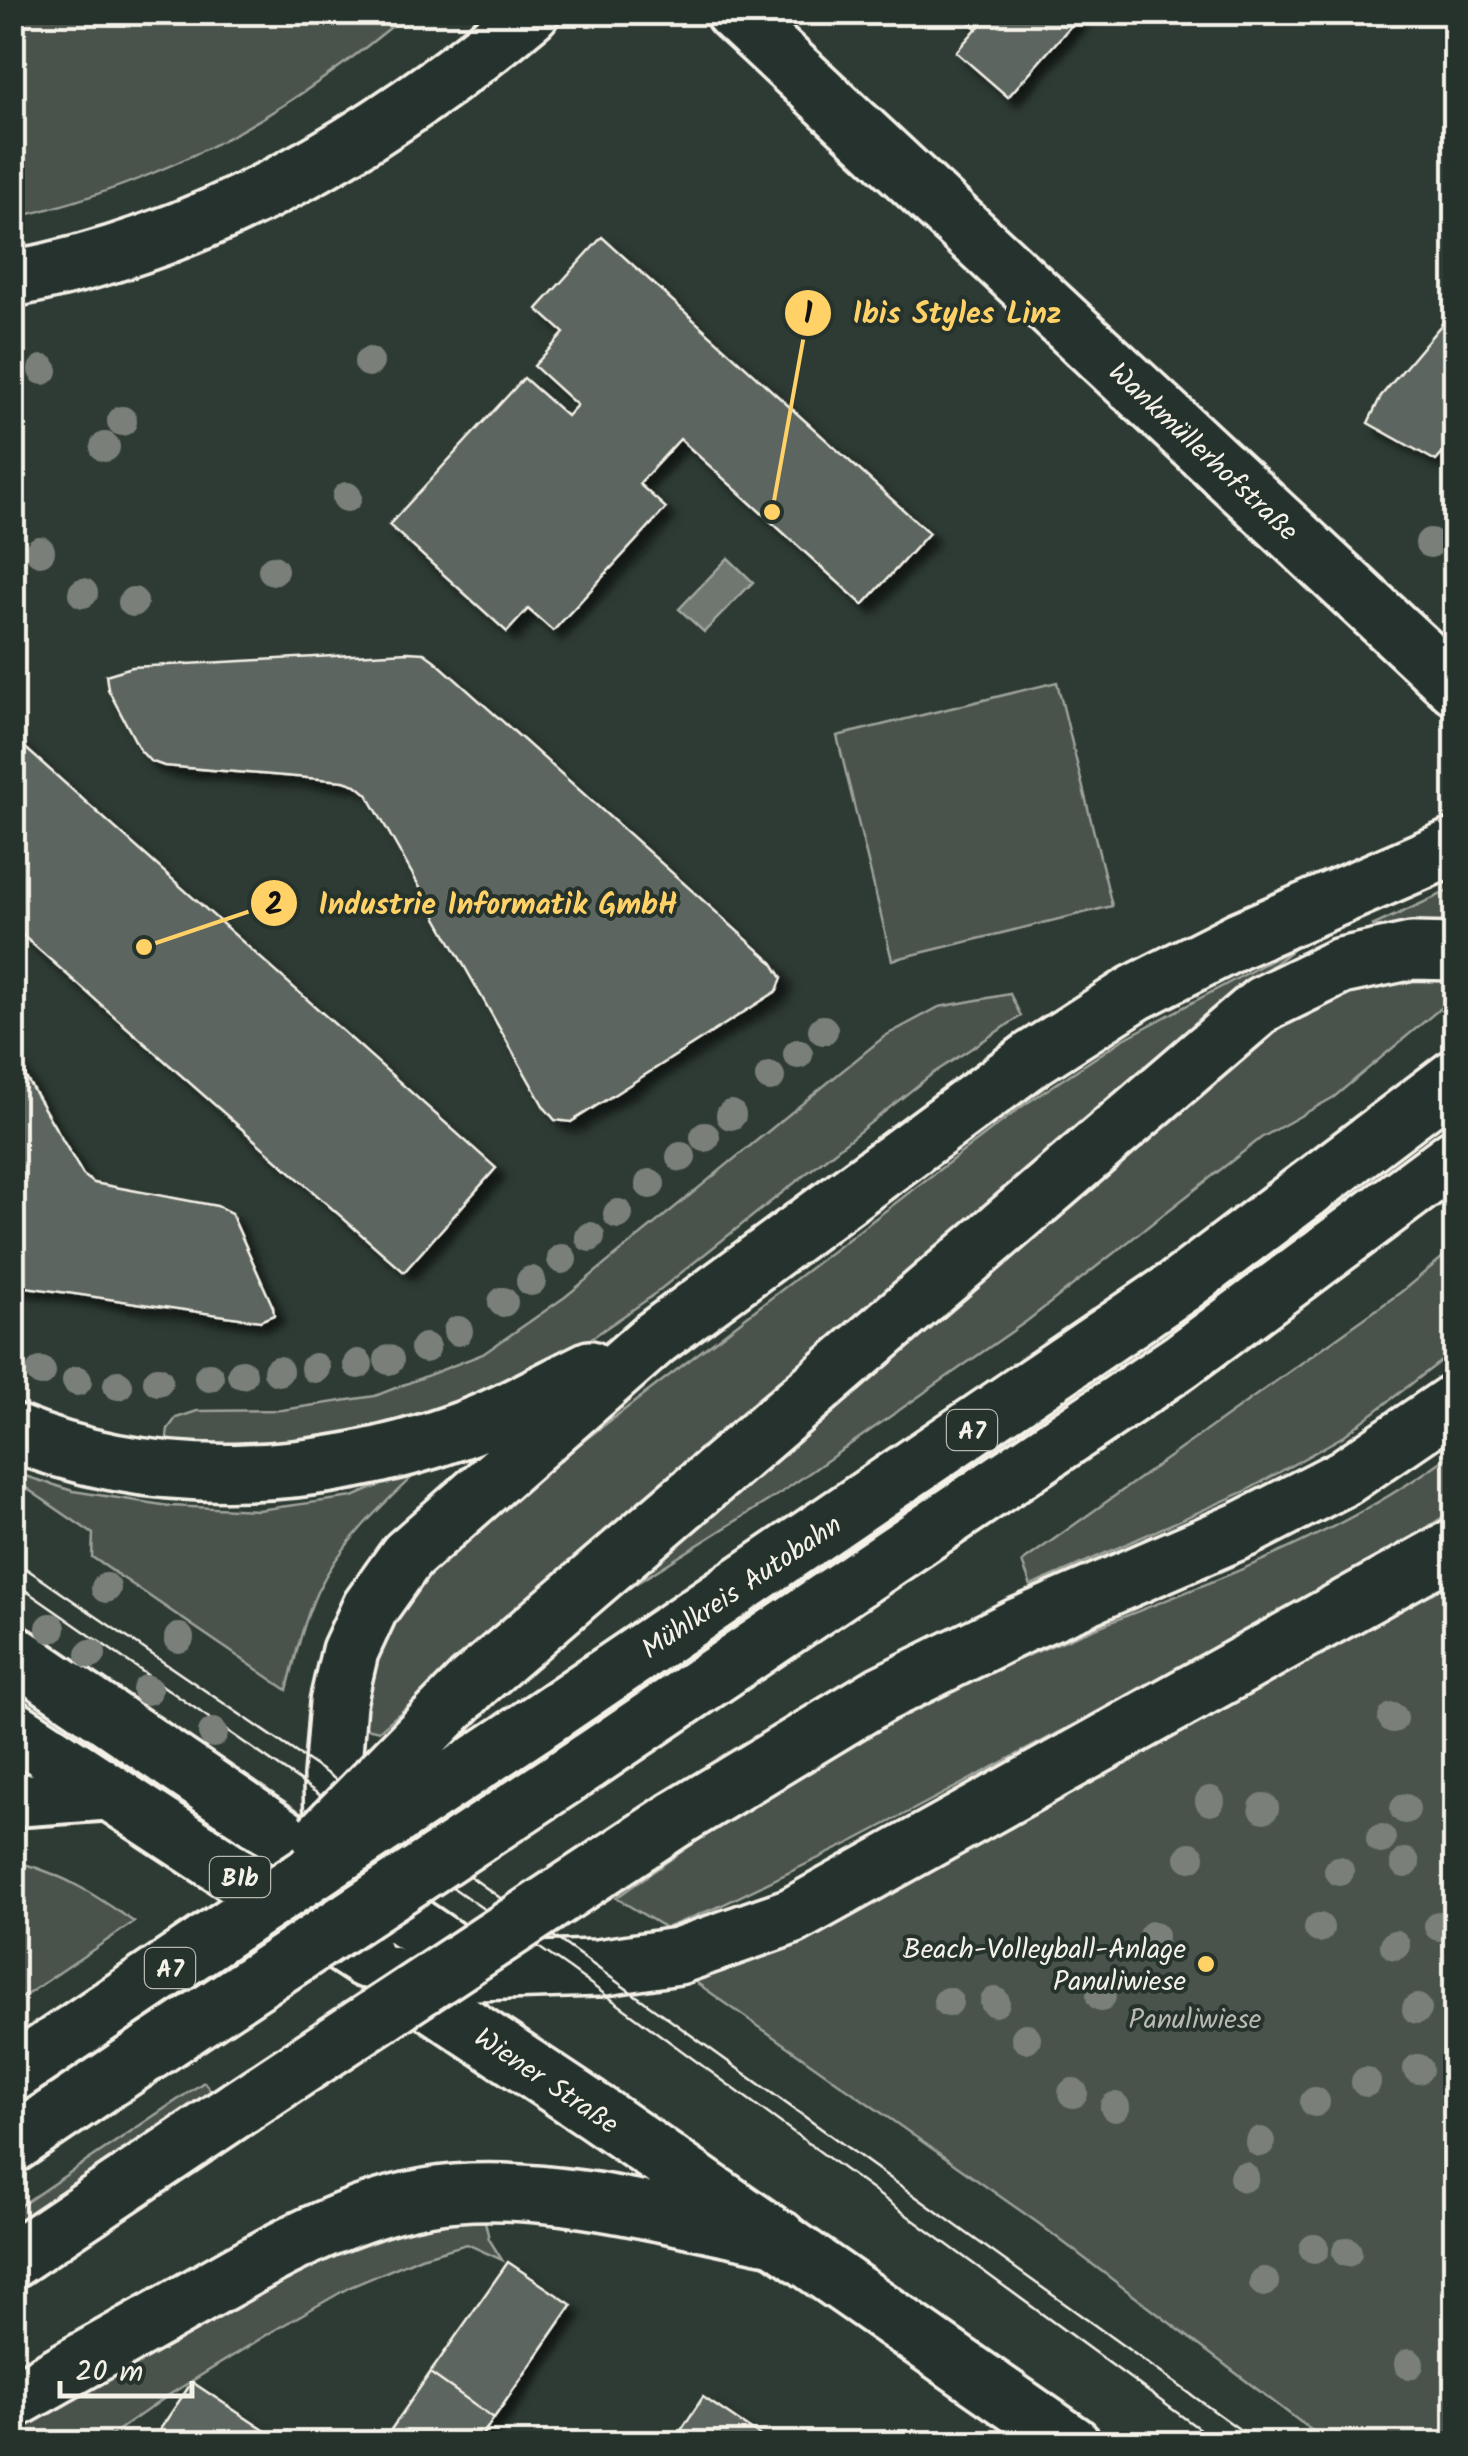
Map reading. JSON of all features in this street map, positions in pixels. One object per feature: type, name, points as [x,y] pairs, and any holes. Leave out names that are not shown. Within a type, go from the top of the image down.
[{"type":"main road","points":[[12,279],[101,259],[181,232],[237,207],[327,160],[395,116],[454,76],[531,12]]},
{"type":"main road","name":"Wankmüllerhofstraße","points":[[733,12],[1456,687]]},
{"type":"main road","points":[[1456,846],[1239,940],[1135,993],[1032,1059],[656,1338],[407,1556],[370,1608],[350,1651],[338,1703],[332,1777],[334,1871],[348,1918],[377,1967],[508,1974],[598,1968],[678,1956],[792,1916],[1456,1546]]},
{"type":"main road","points":[[242,1918],[474,1683],[1262,1004],[1341,966],[1412,950],[1456,952]]},
{"type":"main road","name":"Mühlkreis Autobahn","points":[[12,2074],[1180,1286],[1456,1077]]},
{"type":"main road","name":"A7","points":[[12,2145],[1165,1372],[1447,1163]]},
{"type":"main road","points":[[12,1432],[90,1456],[166,1469],[236,1472],[320,1468],[418,1446],[464,1429],[656,1338]]},
{"type":"main road","points":[[12,2260],[676,1819],[882,1694],[1019,1626],[1246,1528],[1345,1478],[1456,1401]]},
{"type":"main road","points":[[12,1652],[469,1963],[508,1974]]},
{"type":"main road","name":"Wiener Straße","points":[[12,1728],[780,2238],[1073,2444]]},
{"type":"main road","points":[[12,2402],[286,2246],[362,2214],[414,2198],[460,2193],[541,2196],[780,2238]]},
{"type":"street","points":[[12,1801],[114,1794]]},
{"type":"green space","points":[[12,13],[408,13],[317,83],[223,140],[123,185],[13,218]]},
{"type":"green space","points":[[1057,682],[1112,906],[892,960],[837,736]]},
{"type":"green space","points":[[1455,888],[1455,927],[1372,926]]},
{"type":"green space","points":[[1296,947],[1204,1018],[379,1731],[362,1727],[378,1655],[395,1615],[419,1581],[448,1551],[510,1497],[1024,1105],[1122,1040]]},
{"type":"green space","points":[[1455,976],[1455,996],[1334,1097],[1261,1138],[1027,1321],[779,1494],[589,1613],[1274,1030],[1335,999],[1382,981]]},
{"type":"green space","points":[[1010,994],[1021,1016],[932,1074],[648,1299],[567,1355],[474,1407],[355,1442],[245,1454],[166,1445],[168,1429],[176,1418],[197,1411],[282,1410],[375,1396],[483,1354],[565,1297],[885,1036],[939,1007]]},
{"type":"green space","points":[[1455,1247],[1455,1348],[1445,1358],[1342,1437],[1244,1492],[1031,1586],[1022,1562],[1401,1292]]},
{"type":"green space","points":[[1455,1451],[1455,1509],[1350,1578],[854,1841],[720,1906],[666,1928],[616,1898],[752,1804],[893,1720],[992,1671],[1289,1548],[1402,1488]]},
{"type":"green space","points":[[424,1466],[364,1524],[338,1556],[317,1592],[287,1690],[92,1557],[93,1534],[13,1479],[12,1472],[73,1491],[169,1506],[258,1510],[353,1497]]},
{"type":"green space","name":"Panuliwiese","points":[[1455,1576],[1455,2443],[1328,2443],[1038,2223],[687,1976]]},
{"type":"green space","points":[[21,1863],[80,1887],[134,1922],[13,2004],[13,1864]]},
{"type":"green space","points":[[204,2082],[217,2098],[13,2234],[13,2211]]},
{"type":"green space","points":[[484,2217],[489,2239],[502,2260],[467,2244],[421,2257],[350,2287],[273,2331],[100,2443],[13,2443],[12,2433],[305,2267],[424,2224]]},
{"type":"shaded area","points":[[728,558],[753,582],[704,632],[679,609]]},
{"type":"building","points":[[958,12],[991,12],[977,29]]},
{"type":"building","points":[[991,12],[1083,12],[1008,97],[956,52]]},
{"type":"building","points":[[602,237],[929,533],[863,605],[680,439],[639,484],[666,508],[553,631],[528,609],[507,632],[389,525],[524,378],[567,416],[577,405],[534,366],[564,333],[537,309]]},
{"type":"building","points":[[1447,318],[1456,324],[1456,438],[1436,461],[1368,423],[1381,396]]},
{"type":"building","points":[[424,653],[435,661],[772,962],[782,978],[777,991],[571,1122],[555,1120],[544,1107],[367,794],[344,781],[164,766],[150,761],[140,750],[108,689],[106,675],[132,667]]},
{"type":"building","points":[[12,736],[496,1168],[404,1272],[12,926]]},
{"type":"building","points":[[12,1054],[83,1175],[94,1183],[217,1206],[231,1213],[274,1315],[260,1321],[12,1285]]},
{"type":"building","points":[[508,2262],[572,2305],[494,2418],[430,2373]]},
{"type":"building","points":[[430,2373],[494,2418],[476,2444],[381,2444]]},
{"type":"building","points":[[192,2382],[285,2444],[150,2444]]},
{"type":"building","points":[[703,2397],[772,2444],[672,2444]]},
{"type":"tram line","points":[[12,1559],[332,1777],[1260,2444]]},
{"type":"tram line","points":[[12,1581],[570,1969],[1220,2444]]},
{"type":"place","name":"Ibis Styles Linz","points":[[772,512]]},
{"type":"place","name":"Industrie Informatik GmbH","points":[[144,947]]},
{"type":"place","name":"Beach-Volleyball-Anlage Panuliwiese","points":[[1206,1964]]}]
